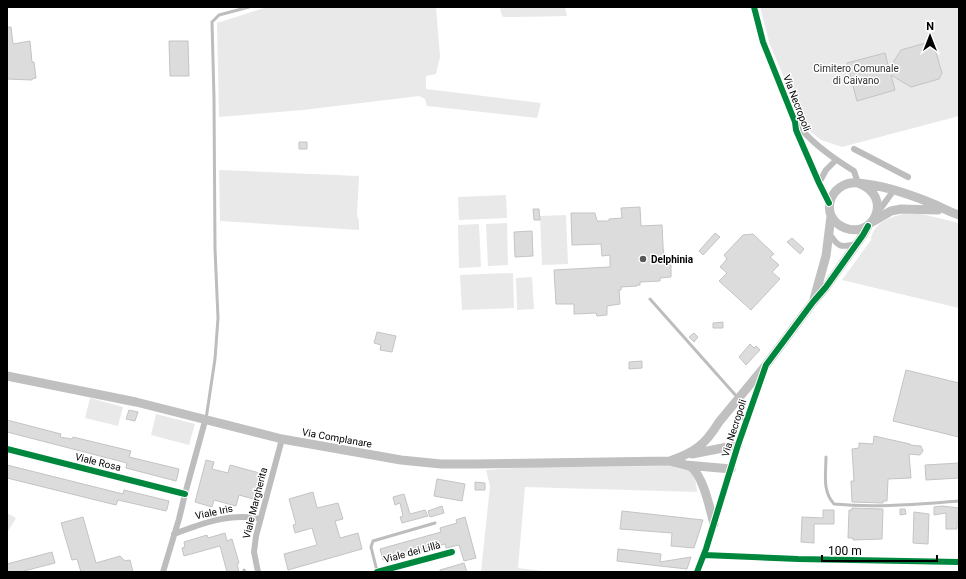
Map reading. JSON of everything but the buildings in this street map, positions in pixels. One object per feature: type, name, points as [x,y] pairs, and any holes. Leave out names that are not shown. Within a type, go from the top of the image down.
[{"type":"main road","points":[[813,302],[826,256],[831,216],[829,203],[831,197],[840,187],[848,183],[858,183],[894,190],[959,215]]},
{"type":"main road","points":[[858,183],[866,186],[872,191],[876,198],[878,207],[872,221]]},
{"type":"main road","points":[[831,216],[843,227],[857,229],[891,211],[901,209],[943,210]]},
{"type":"main road","name":"Via Necropoli","points":[[766,365],[826,287],[872,221]]},
{"type":"main road","points":[[684,460],[703,443],[766,365]]},
{"type":"main road","name":"Via Complanare","points":[[7,376],[136,402],[205,421],[282,439],[402,460],[441,464],[684,460]]},
{"type":"main road","points":[[684,460],[738,445]]},
{"type":"main road","points":[[684,460],[731,470]]},
{"type":"main road","points":[[684,460],[700,480],[708,498],[714,524]]},
{"type":"street","name":"Via Necropoli","points":[[754,7],[763,42],[795,122],[796,130],[829,203]]},
{"type":"street","name":"Via Necropoli","points":[[795,122],[801,130],[819,147],[854,171],[858,183]]},
{"type":"street","points":[[854,149],[908,177]]},
{"type":"street","points":[[819,183],[826,170],[836,160]]},
{"type":"street","points":[[872,221],[894,190]]},
{"type":"street","points":[[828,233],[834,242],[840,246],[847,247],[857,244]]},
{"type":"street","name":"Via Necropoli","points":[[697,572],[704,555],[738,445],[766,365]]},
{"type":"street","points":[[163,572],[179,519],[205,421]]},
{"type":"street","name":"Viale Margherita","points":[[258,572],[254,552],[256,536],[282,439]]},
{"type":"street","name":"Viale Rosa","points":[[7,449],[185,494]]},
{"type":"street","name":"Viale Iris","points":[[174,534],[199,525],[230,518],[252,517],[260,519]]},
{"type":"street","name":"Viale dei Lillà","points":[[378,572],[452,552]]},
{"type":"street","points":[[704,555],[798,559],[959,562]]},
{"type":"lane","points":[[205,421],[215,359],[218,318],[215,249],[212,22],[219,15],[249,7]]},
{"type":"lane","points":[[650,300],[738,398],[745,427]]},
{"type":"lane","points":[[826,457],[826,490],[827,495],[834,504],[857,506],[896,506],[959,501]]},
{"type":"lane","name":"Viale dei Lillà","points":[[378,572],[371,547],[374,541],[435,524]]},
{"type":"green space","points":[[267,7],[436,7],[440,57],[436,74],[426,76],[426,89],[541,103],[537,118],[427,106],[425,99],[419,96],[303,110],[219,117],[217,23]]},
{"type":"green space","points":[[500,7],[565,7],[567,16],[503,17]]},
{"type":"green space","name":"Cimitero Comunale di Caivano","points":[[760,7],[959,7],[959,116],[842,147],[821,140],[806,128],[770,45]]},
{"type":"green space","points":[[219,170],[359,176],[357,216],[359,221],[359,230],[220,221]]},
{"type":"green space","points":[[506,195],[507,218],[459,220],[458,197]]},
{"type":"green space","points":[[911,213],[959,223],[959,308],[842,280],[871,240],[873,233],[880,224],[891,217]]},
{"type":"green space","points":[[566,215],[568,264],[542,265],[540,216]]},
{"type":"green space","points":[[507,223],[508,265],[488,266],[486,224]]},
{"type":"green space","points":[[479,224],[481,267],[459,268],[458,225]]},
{"type":"green space","points":[[513,273],[514,308],[462,310],[460,275]]},
{"type":"green space","points":[[532,277],[534,309],[517,310],[516,278]]},
{"type":"green space","points":[[90,398],[123,407],[118,426],[85,418]]},
{"type":"green space","points":[[156,414],[195,424],[189,445],[151,435]]},
{"type":"green space","points":[[675,466],[685,469],[692,474],[696,481],[697,492],[525,487],[518,568],[552,572],[481,572],[490,486],[486,470],[528,467]]},
{"type":"green space","points":[[7,513],[16,518],[7,533]]},
{"type":"cycle path","points":[[754,7],[763,42],[795,122],[796,130],[829,203]]},
{"type":"cycle path","points":[[697,572],[706,549],[738,445],[766,365],[826,287],[868,226]]},
{"type":"cycle path","points":[[7,449],[185,494]]},
{"type":"cycle path","points":[[377,572],[452,552]]},
{"type":"cycle path","points":[[704,555],[798,559],[959,562]]},
{"type":"place","name":"Delphinia","points":[[643,259]]}]
